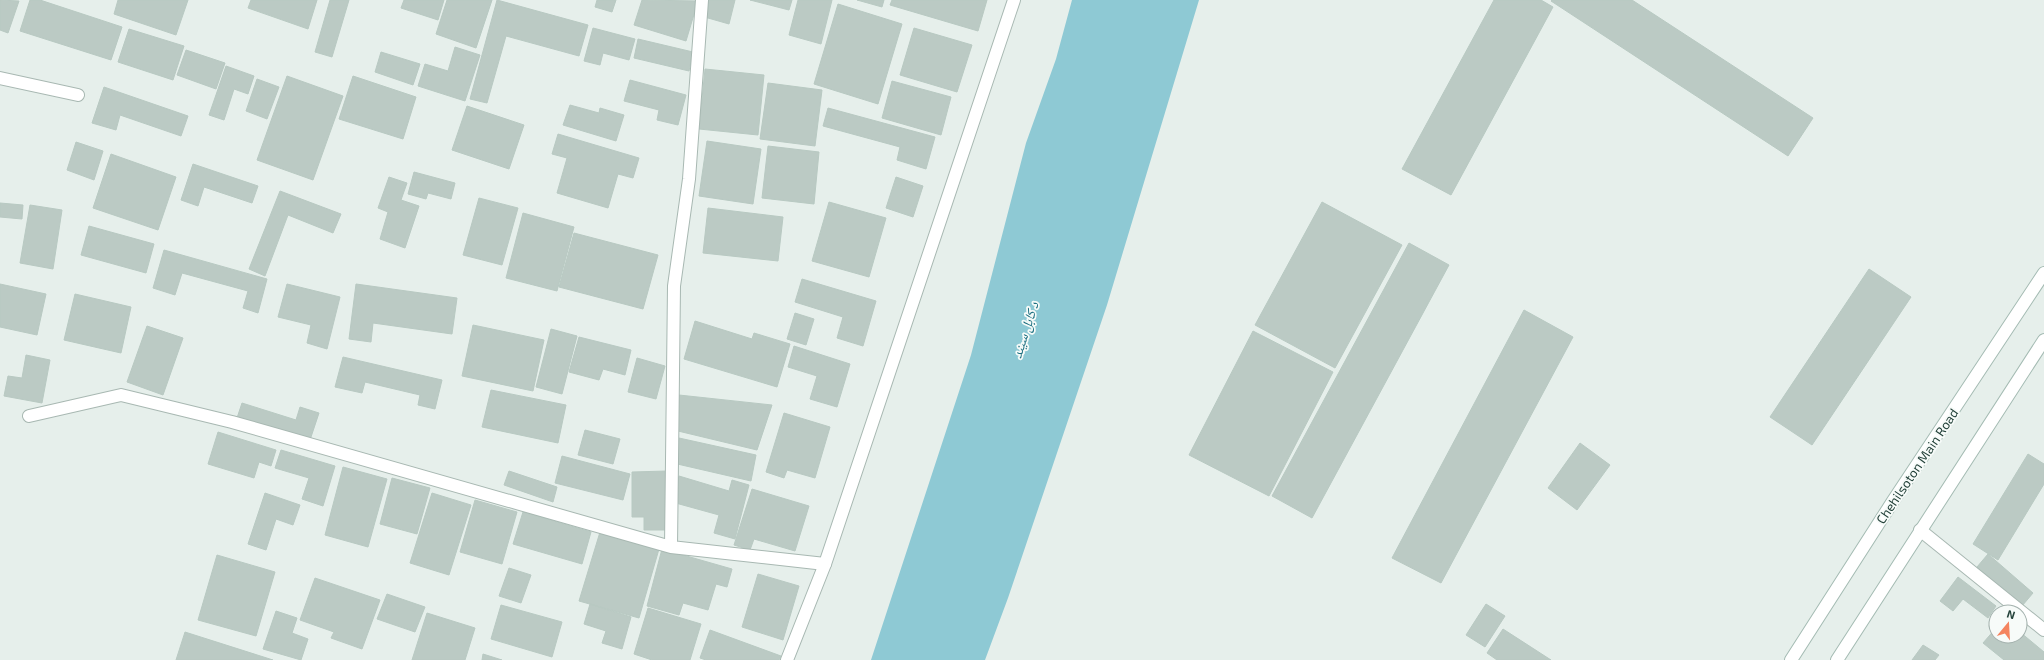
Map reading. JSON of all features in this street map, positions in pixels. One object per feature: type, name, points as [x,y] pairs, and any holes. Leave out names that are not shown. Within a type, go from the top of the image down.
[{"type":"street","points":[[671,547],[674,286],[689,179],[702,0]]},
{"type":"street","points":[[787,660],[825,564],[1014,0]]},
{"type":"street","points":[[0,78],[78,95]]},
{"type":"street","name":"Chehilsoton Main Road","points":[[1791,660],[1893,501],[2044,273]]},
{"type":"street","points":[[1837,660],[2044,340]]},
{"type":"street","points":[[29,416],[121,395],[232,422],[671,547],[825,564]]},
{"type":"street","points":[[1920,530],[2044,630]]},
{"type":"water","name":"د کابل سيند","points":[[1072,0],[1199,0],[1107,305],[1008,598],[985,660],[871,660],[971,355],[1026,143],[1056,59]]},
{"type":"building","points":[[0,0],[19,1],[8,33],[0,30]]},
{"type":"building","points":[[30,0],[40,0],[122,27],[111,60],[20,31]]},
{"type":"building","points":[[118,0],[188,0],[176,35],[114,14]]},
{"type":"building","points":[[251,0],[317,0],[308,29],[248,8]]},
{"type":"building","points":[[330,0],[349,0],[332,57],[315,52]]},
{"type":"building","points":[[404,0],[444,0],[438,20],[401,8]]},
{"type":"building","points":[[447,0],[492,0],[476,48],[436,34]]},
{"type":"building","points":[[497,0],[588,25],[579,56],[506,36],[487,103],[470,99]]},
{"type":"building","points":[[597,0],[616,0],[612,12],[595,7]]},
{"type":"building","points":[[642,0],[698,1],[686,41],[634,25]]},
{"type":"building","points":[[706,0],[735,0],[729,24],[701,16]]},
{"type":"building","points":[[750,0],[792,0],[789,10]]},
{"type":"building","points":[[798,0],[832,0],[821,44],[789,35]]},
{"type":"building","points":[[857,0],[884,0],[882,7]]},
{"type":"building","points":[[892,0],[987,0],[978,31],[890,5]]},
{"type":"building","points":[[1494,0],[1541,0],[1553,7],[1451,195],[1402,169]]},
{"type":"building","points":[[1632,0],[1813,118],[1788,156],[1551,1]]},
{"type":"building","points":[[838,4],[902,24],[878,104],[814,84]]},
{"type":"building","points":[[593,28],[635,39],[629,60],[603,53],[600,65],[584,61]]},
{"type":"building","points":[[914,28],[972,45],[957,92],[900,75]]},
{"type":"building","points":[[129,29],[184,46],[173,80],[118,62]]},
{"type":"building","points":[[638,39],[693,52],[689,71],[634,58]]},
{"type":"building","points":[[455,47],[480,55],[465,101],[418,86],[425,64],[448,71]]},
{"type":"building","points":[[186,50],[225,63],[216,89],[177,75]]},
{"type":"building","points":[[381,52],[420,64],[413,85],[375,72]]},
{"type":"building","points":[[226,66],[254,76],[248,94],[234,89],[224,120],[209,115]]},
{"type":"building","points":[[705,69],[764,75],[758,135],[699,129]]},
{"type":"building","points":[[287,76],[343,96],[313,180],[257,160]]},
{"type":"building","points":[[353,76],[416,97],[403,139],[339,119]]},
{"type":"building","points":[[257,79],[279,87],[267,119],[246,111]]},
{"type":"building","points":[[630,80],[686,95],[678,125],[657,120],[659,110],[624,101]]},
{"type":"building","points":[[892,81],[951,97],[941,135],[882,118]]},
{"type":"building","points":[[768,83],[822,90],[815,146],[760,139]]},
{"type":"building","points":[[104,87],[188,116],[181,136],[120,115],[116,130],[92,123]]},
{"type":"building","points":[[570,105],[599,113],[600,108],[624,115],[616,141],[563,125]]},
{"type":"building","points":[[467,106],[524,125],[509,169],[452,150]]},
{"type":"building","points":[[828,108],[935,137],[926,169],[897,160],[900,147],[823,126]]},
{"type":"building","points":[[558,134],[639,158],[633,178],[618,174],[608,208],[557,193],[567,158],[552,154]]},
{"type":"building","points":[[707,141],[761,149],[753,204],[699,196]]},
{"type":"building","points":[[76,142],[103,151],[94,180],[67,170]]},
{"type":"building","points":[[768,146],[819,152],[814,204],[762,198]]},
{"type":"building","points":[[111,154],[176,177],[158,230],[93,208]]},
{"type":"building","points":[[193,164],[258,186],[252,203],[204,187],[198,206],[181,200]]},
{"type":"building","points":[[414,172],[455,183],[451,199],[428,193],[426,199],[408,194]]},
{"type":"building","points":[[389,177],[407,183],[401,200],[419,206],[405,248],[380,239],[388,212],[378,208]]},
{"type":"building","points":[[896,177],[923,186],[913,217],[886,208]]},
{"type":"building","points":[[280,191],[341,214],[333,233],[288,215],[265,276],[249,269]]},
{"type":"building","points":[[479,198],[518,208],[502,265],[463,255]]},
{"type":"building","points":[[829,202],[886,218],[869,277],[812,261]]},
{"type":"building","points":[[1322,202],[1402,245],[1335,368],[1255,325]]},
{"type":"building","points":[[0,203],[23,205],[22,219],[0,217]]},
{"type":"building","points":[[30,205],[62,210],[53,269],[20,263]]},
{"type":"building","points":[[708,208],[783,217],[778,261],[703,253]]},
{"type":"building","points":[[523,213],[574,227],[557,291],[506,278]]},
{"type":"building","points":[[89,226],[154,244],[146,273],[81,255]]},
{"type":"building","points":[[574,233],[658,255],[643,309],[559,287]]},
{"type":"building","points":[[1409,243],[1449,265],[1312,518],[1272,496]]},
{"type":"building","points":[[164,250],[267,279],[258,313],[243,308],[248,291],[182,273],[175,295],[153,288]]},
{"type":"building","points":[[1869,269],[1911,297],[1812,445],[1770,417]]},
{"type":"building","points":[[802,279],[876,301],[863,346],[837,338],[843,317],[795,302]]},
{"type":"building","points":[[0,284],[46,294],[37,335],[0,327]]},
{"type":"building","points":[[287,284],[340,297],[327,349],[307,343],[311,325],[278,317]]},
{"type":"building","points":[[356,284],[457,298],[452,334],[373,323],[371,342],[349,339]]},
{"type":"building","points":[[75,294],[131,307],[121,353],[64,340]]},
{"type":"building","points":[[1524,310],[1573,337],[1441,583],[1392,558]]},
{"type":"building","points":[[795,313],[814,319],[806,345],[787,339]]},
{"type":"building","points":[[695,321],[752,339],[754,333],[790,344],[777,387],[684,359]]},
{"type":"building","points":[[473,325],[544,340],[533,391],[462,376]]},
{"type":"building","points":[[147,326],[183,338],[163,395],[127,382]]},
{"type":"building","points":[[551,329],[577,336],[562,394],[536,387]]},
{"type":"building","points":[[1253,331],[1333,372],[1269,496],[1189,455]]},
{"type":"building","points":[[579,337],[631,350],[625,375],[603,369],[599,380],[569,372]]},
{"type":"building","points":[[794,346],[850,364],[837,407],[810,399],[817,376],[788,367]]},
{"type":"building","points":[[26,355],[50,360],[42,403],[4,396],[8,376],[22,378]]},
{"type":"building","points":[[343,357],[442,380],[435,409],[418,405],[420,395],[365,382],[362,393],[335,387]]},
{"type":"building","points":[[637,358],[665,366],[656,399],[628,392]]},
{"type":"building","points":[[491,390],[566,405],[558,443],[482,427]]},
{"type":"building","points":[[679,395],[772,405],[757,450],[678,431]]},
{"type":"building","points":[[242,403],[296,420],[300,407],[319,413],[310,440],[237,418]]},
{"type":"building","points":[[784,413],[830,427],[815,478],[787,470],[784,478],[766,472]]},
{"type":"building","points":[[585,430],[620,439],[613,464],[578,455]]},
{"type":"building","points":[[218,432],[276,450],[271,466],[259,462],[254,478],[208,464]]},
{"type":"building","points":[[679,438],[756,455],[751,481],[673,463]]},
{"type":"building","points":[[1580,443],[1610,465],[1577,510],[1548,488]]},
{"type":"building","points":[[281,450],[335,466],[323,506],[302,499],[309,478],[275,468]]},
{"type":"building","points":[[2028,454],[2044,464],[2044,484],[1998,560],[1973,544]]},
{"type":"building","points":[[562,456],[630,474],[623,500],[555,483]]},
{"type":"building","points":[[343,467],[387,479],[368,547],[325,535]]},
{"type":"building","points":[[509,471],[557,487],[553,502],[504,485]]},
{"type":"building","points":[[667,471],[667,530],[644,530],[644,517],[632,517],[632,472]]},
{"type":"building","points":[[679,476],[729,491],[732,480],[749,485],[735,539],[714,533],[719,515],[672,502]]},
{"type":"building","points":[[392,478],[430,488],[417,534],[380,524]]},
{"type":"building","points":[[752,489],[809,506],[795,551],[754,539],[750,550],[734,545]]},
{"type":"building","points":[[265,493],[300,505],[293,525],[276,519],[266,550],[248,544]]},
{"type":"building","points":[[432,493],[471,505],[449,575],[410,563]]},
{"type":"building","points":[[475,500],[517,512],[502,564],[460,552]]},
{"type":"building","points":[[523,512],[591,532],[582,564],[513,544]]},
{"type":"building","points":[[600,532],[659,549],[639,618],[579,601]]},
{"type":"building","points":[[662,549],[732,569],[727,587],[716,584],[708,610],[683,603],[679,615],[647,606]]},
{"type":"building","points":[[1988,554],[2033,593],[2024,604],[2020,604],[1977,567]]},
{"type":"building","points":[[217,555],[275,572],[256,636],[198,620]]},
{"type":"building","points":[[509,568],[531,575],[521,603],[499,596]]},
{"type":"building","points":[[758,574],[799,586],[783,640],[742,627]]},
{"type":"building","points":[[1958,577],[1993,604],[1988,604],[1988,618],[1963,599],[1953,611],[1940,601]]},
{"type":"building","points":[[315,578],[380,600],[362,649],[331,638],[334,632],[300,620]]},
{"type":"building","points":[[387,594],[425,607],[415,632],[377,619]]},
{"type":"building","points":[[590,604],[631,617],[622,649],[602,643],[606,631],[584,624]]},
{"type":"building","points":[[1486,604],[1505,616],[1485,647],[1466,635]]},
{"type":"building","points":[[501,605],[562,622],[552,657],[491,639]]},
{"type":"building","points":[[648,608],[701,624],[690,660],[652,660],[634,654]]},
{"type":"building","points":[[276,611],[297,618],[292,633],[308,639],[301,660],[263,649]]},
{"type":"building","points":[[427,613],[475,628],[465,660],[412,660]]},
{"type":"building","points":[[1503,629],[1551,660],[1497,660],[1487,653]]},
{"type":"building","points":[[710,630],[781,656],[779,660],[706,660],[700,658]]},
{"type":"building","points":[[185,632],[273,660],[176,660]]},
{"type":"building","points":[[1988,637],[1988,644],[2028,644],[2028,639],[2044,652],[2044,660],[2004,660],[1983,643]]},
{"type":"building","points":[[1923,645],[1939,655],[1935,660],[1912,660]]},
{"type":"building","points":[[483,654],[502,660],[482,660]]}]
